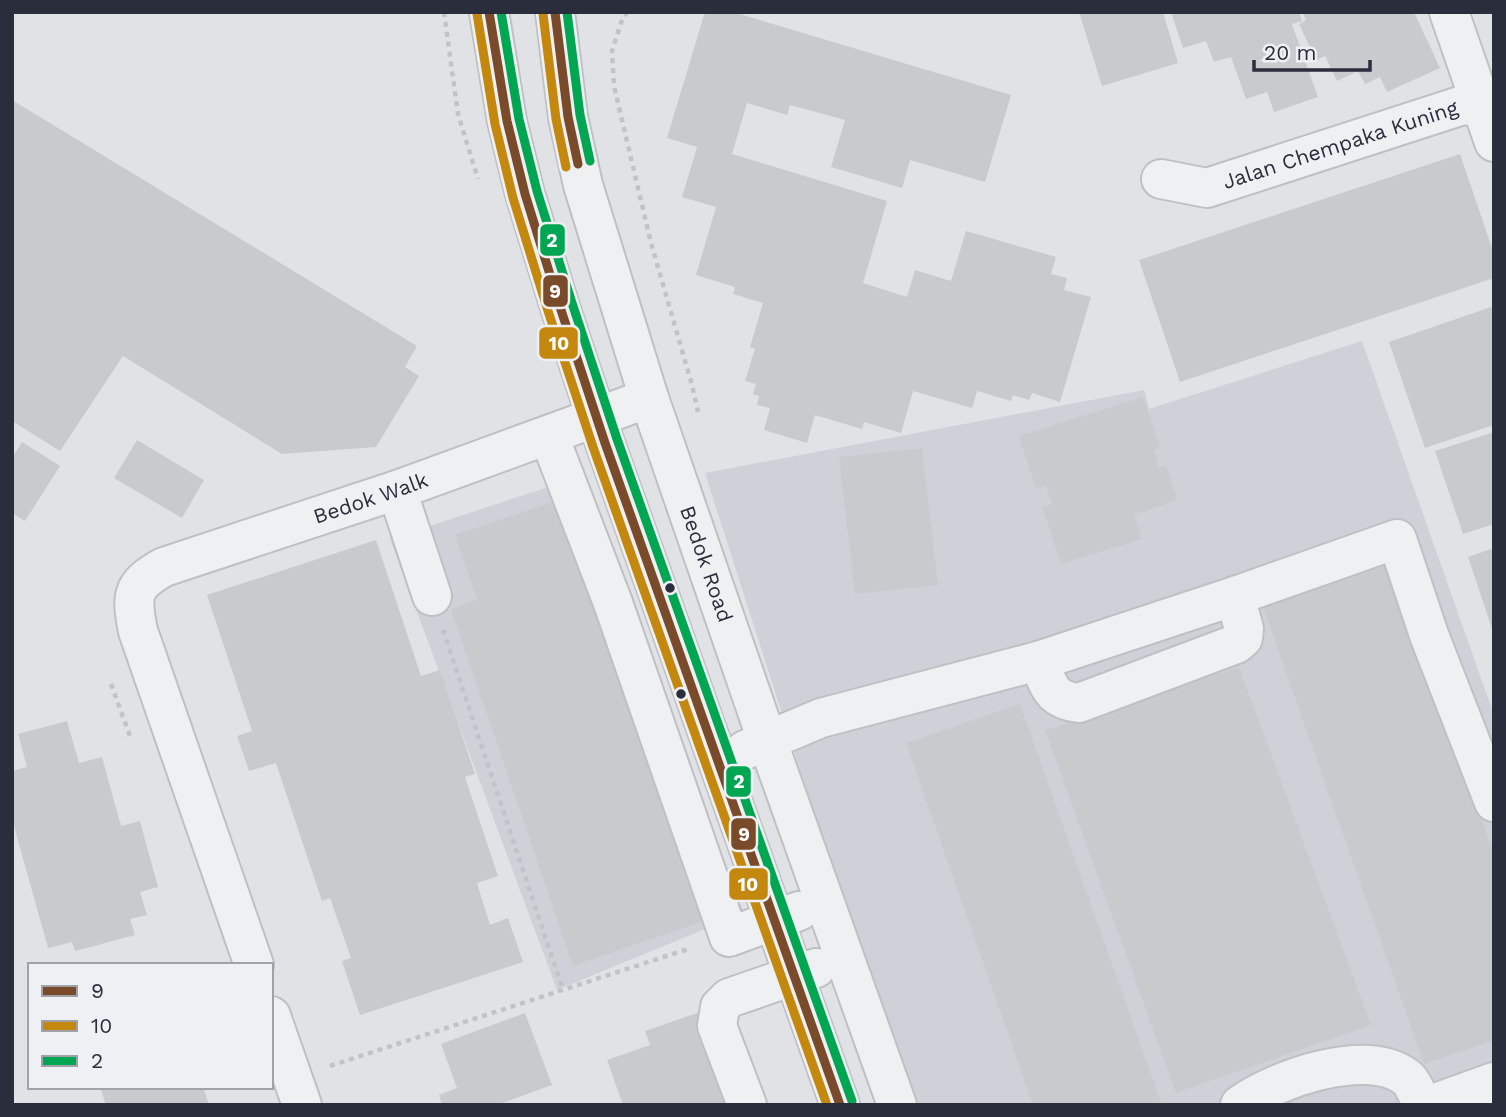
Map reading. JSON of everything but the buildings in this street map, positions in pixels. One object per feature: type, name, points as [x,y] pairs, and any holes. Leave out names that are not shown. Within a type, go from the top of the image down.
[{"type":"street","points":[[489,12],[508,121],[525,194],[601,431],[840,1105]]},
{"type":"street","name":"Bedok Road","points":[[555,12],[568,117],[583,185],[653,410],[897,1105]]},
{"type":"street","name":"Jalan Chempaka Kuning","points":[[1449,12],[1494,142]]},
{"type":"street","name":"Jalan Chempaka Kuning","points":[[1161,179],[1207,188],[1460,106],[1480,104]]},
{"type":"street","name":"Bedok Walk","points":[[253,963],[138,631],[159,598],[174,585],[653,410]]},
{"type":"street","points":[[554,447],[613,603],[729,937],[824,901]]},
{"type":"street","points":[[401,501],[432,596]]},
{"type":"street","points":[[717,762],[821,718],[1038,661],[1397,539],[1429,635],[1494,802]]},
{"type":"street","points":[[1038,661],[1054,694],[1063,701],[1079,704],[1236,644],[1243,638],[1244,629],[1235,596]]},
{"type":"street","points":[[747,1105],[717,1026],[720,1007],[729,998],[845,959]]},
{"type":"street","points":[[273,1022],[298,1092]]},
{"type":"street","points":[[1240,1105],[1251,1097],[1299,1076],[1348,1066],[1379,1064],[1407,1077],[1423,1105]]},
{"type":"street","points":[[1430,1105],[1494,1082]]},
{"type":"path","points":[[628,12],[623,17],[612,51],[614,86],[651,243],[692,384],[700,424]]},
{"type":"path","points":[[432,596],[563,990]]},
{"type":"path","points":[[298,1092],[344,1060],[695,947]]},
{"type":"shaded area","points":[[1362,341],[1494,715],[1494,1105],[914,1105],[799,767],[705,473],[1144,390],[1149,409]]},
{"type":"shaded area","points":[[579,477],[744,913],[557,990],[390,539]]},
{"type":"transit line","name":"9","points":[[489,12],[507,121],[525,194],[560,307],[605,443],[840,1105]]},
{"type":"transit line","name":"2","points":[[501,12],[519,119],[537,191],[572,303],[617,439],[852,1101]]},
{"type":"transit line","name":"9","points":[[555,12],[568,117],[578,164]]},
{"type":"transit line","name":"2","points":[[567,12],[580,115],[590,161]]},
{"type":"transit line","name":"10","points":[[477,14],[495,124],[513,198],[548,311],[593,447],[827,1105]]},
{"type":"transit line","name":"10","points":[[543,14],[556,119],[566,167]]}]
